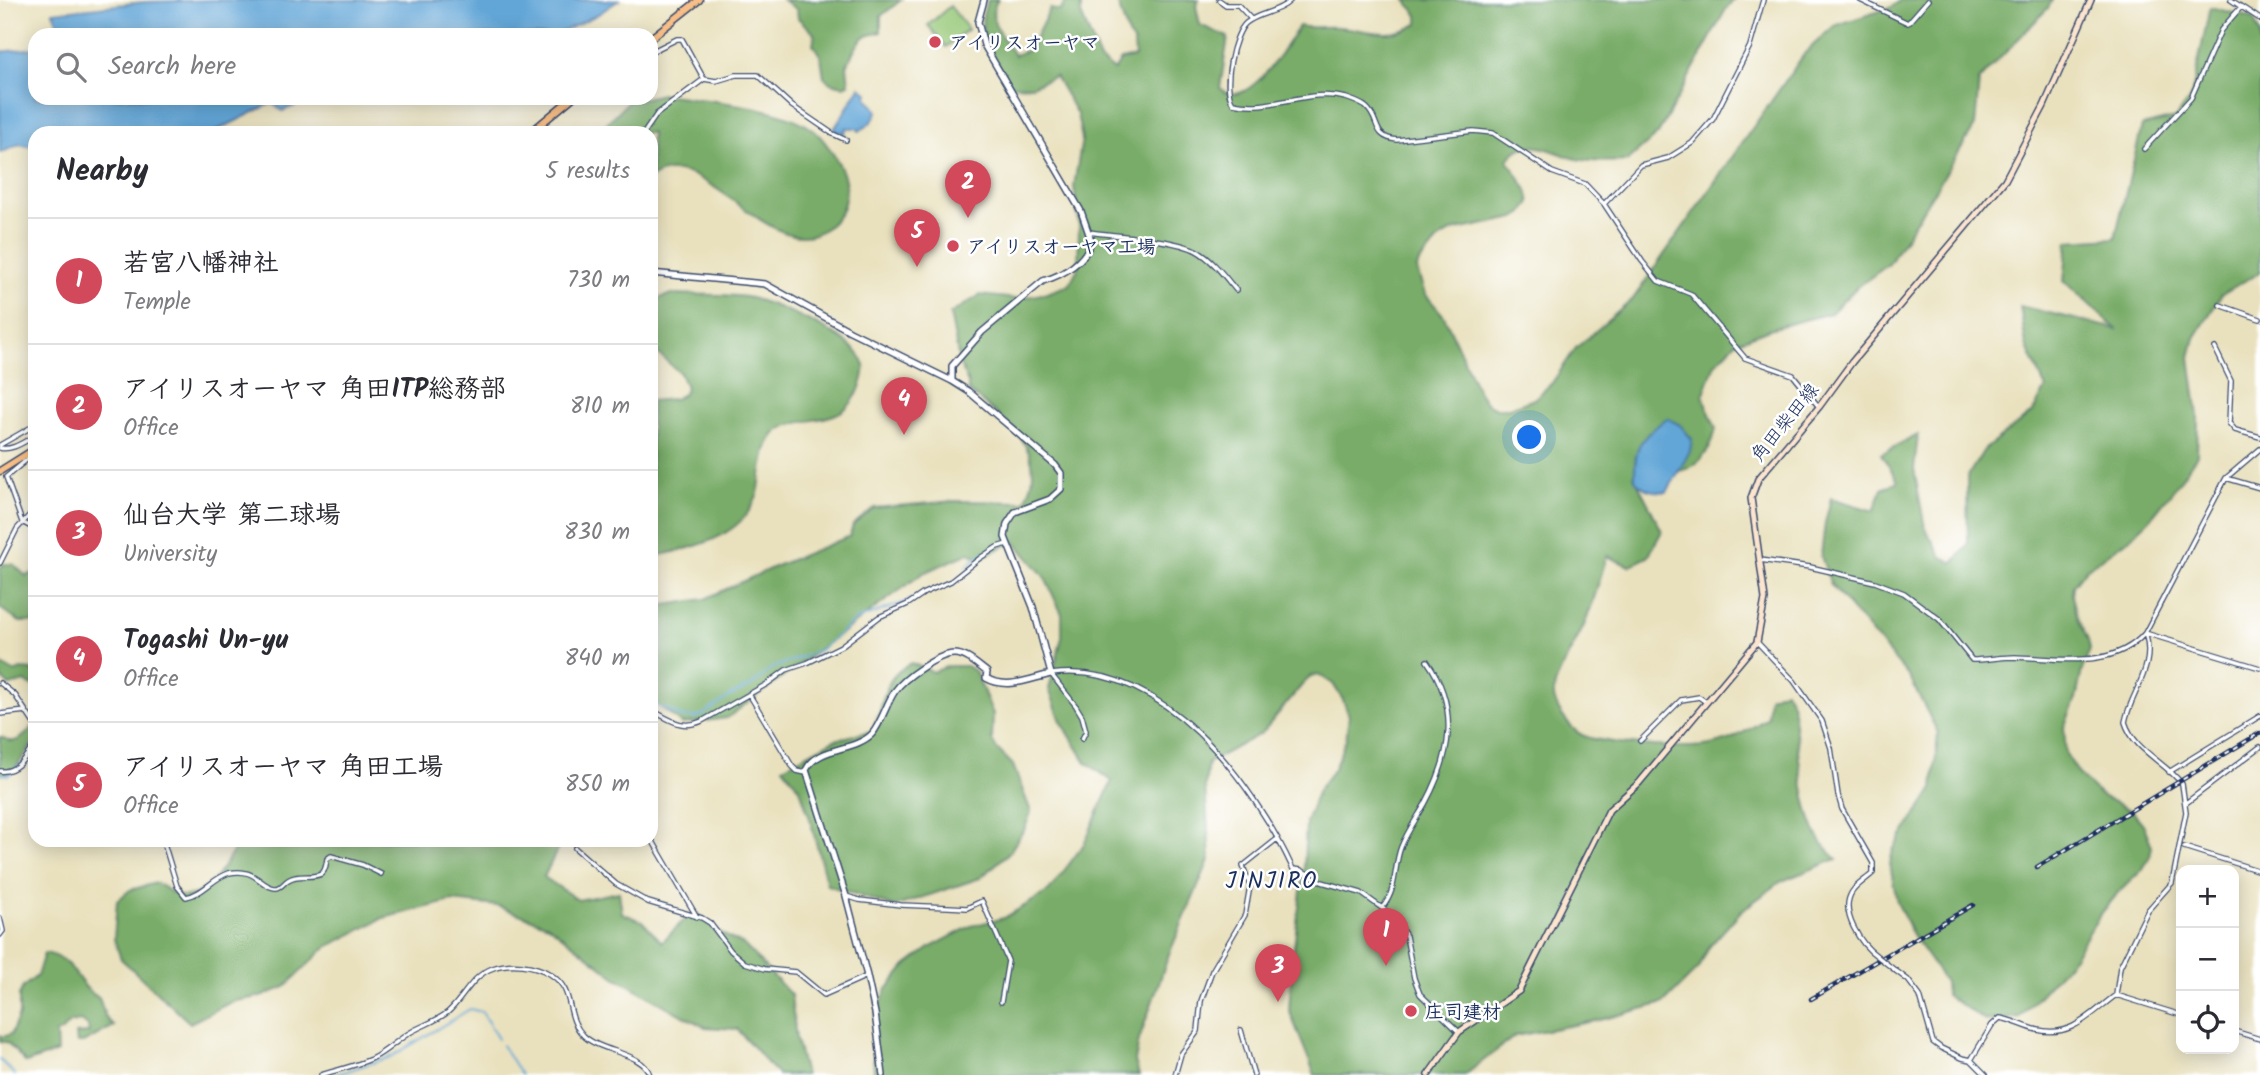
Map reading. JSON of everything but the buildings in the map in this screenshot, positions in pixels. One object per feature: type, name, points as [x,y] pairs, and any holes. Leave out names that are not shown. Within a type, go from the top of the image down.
[{"type":"highway","points":[[658,32],[699,0]]},
{"type":"highway","points":[[538,126],[564,105]]},
{"type":"highway","points":[[0,471],[28,453]]},
{"type":"main road","name":"角田柴田線","points":[[1428,1075],[1459,1032],[1519,991],[1609,810],[1639,783],[1757,642],[1765,599],[1751,498],[1758,479],[1819,407],[1852,362],[2006,180],[2044,106],[2091,0]]},
{"type":"street","points":[[952,381],[951,366],[982,332],[1044,281],[1056,277],[1083,258],[1091,240],[1081,211],[984,45],[978,22],[984,0]]},
{"type":"street","points":[[1219,0],[1238,5],[1251,19]]},
{"type":"street","points":[[1291,0],[1280,8],[1251,19],[1240,28],[1230,65],[1228,96],[1233,103],[1251,105],[1317,94],[1331,95],[1366,107],[1378,130],[1387,138],[1397,140],[1473,131],[1493,133],[1552,172],[1585,184],[1604,204],[1658,281],[1691,294],[1745,358],[1793,375],[1819,407]]},
{"type":"street","points":[[1604,204],[1641,165],[1668,158],[1692,143],[1713,119],[1750,46],[1763,0]]},
{"type":"street","points":[[1860,0],[1908,23],[1928,0]]},
{"type":"street","points":[[2231,0],[2260,19]]},
{"type":"street","points":[[2144,149],[2191,98],[2221,30],[2241,7]]},
{"type":"street","points":[[658,48],[682,39],[704,79],[716,82],[736,75],[758,75],[792,106],[832,134],[846,140]]},
{"type":"street","points":[[649,126],[657,114],[704,79]]},
{"type":"street","points":[[1088,232],[1172,244],[1198,252],[1211,262],[1236,290]]},
{"type":"street","points":[[658,274],[765,284],[850,331],[952,381],[996,414],[1055,465],[1061,473],[1061,489],[1050,499],[1015,512],[1007,524],[1005,537],[1033,607],[1051,674],[1082,716],[1086,731],[1082,739]]},
{"type":"street","points":[[2220,305],[2260,319]]},
{"type":"street","points":[[2215,348],[2231,381],[2229,423],[2235,430],[2260,437]]},
{"type":"street","points":[[28,429],[0,446],[5,449],[28,440]]},
{"type":"street","points":[[1760,560],[1810,567],[1875,582],[1904,593],[1939,619],[1972,660],[2011,657],[2090,660],[2130,646],[2145,633],[2226,478],[2260,449]]},
{"type":"street","points":[[28,455],[6,477],[22,522],[28,526]]},
{"type":"street","points":[[2226,478],[2260,488]]},
{"type":"street","points":[[0,563],[28,516]]},
{"type":"street","points":[[658,714],[677,724],[694,724],[767,684],[786,670],[841,646],[879,617],[951,581],[980,558],[1007,544]]},
{"type":"street","points":[[2145,633],[2260,668]]},
{"type":"street","points":[[1971,1060],[1992,1025],[2000,1018],[2041,1031],[2065,1030],[2080,1024],[2116,995],[2120,967],[2148,910],[2172,883],[2186,803],[2182,785],[2177,777],[2133,738],[2125,722],[2146,666],[2145,633]]},
{"type":"street","points":[[1757,642],[1804,693],[1826,730],[1842,809],[1873,863],[1873,873],[1850,895],[1848,909],[1861,942],[1908,981],[1920,996],[1933,1042],[1951,1053],[1971,1060],[1986,1075]]},
{"type":"street","points":[[883,1075],[867,976],[846,896],[806,773],[808,766],[817,758],[870,735],[898,687],[933,660],[955,654],[972,660],[987,672],[986,678],[996,683],[1015,683],[1072,671],[1104,677],[1161,702],[1185,720],[1211,746],[1240,782],[1293,869],[1301,870],[1322,882],[1361,893],[1394,916],[1406,936],[1420,994],[1459,1032]]},
{"type":"street","points":[[1382,908],[1389,899],[1395,881],[1400,849],[1432,790],[1447,745],[1447,697],[1427,661]]},
{"type":"street","points":[[0,683],[15,695],[28,714]]},
{"type":"street","points":[[749,694],[792,766],[797,771],[806,773]]},
{"type":"street","points":[[1640,741],[1681,700],[1699,697],[1706,702]]},
{"type":"street","points":[[0,714],[26,711]]},
{"type":"street","points":[[2169,772],[2260,716]]},
{"type":"street","points":[[2186,803],[2260,747]]},
{"type":"street","points":[[0,771],[17,767],[28,753]]},
{"type":"street","points":[[1175,1075],[1181,1054],[1198,1031],[1201,1001],[1207,983],[1245,915],[1250,886],[1243,866],[1277,839]]},
{"type":"street","points":[[165,847],[177,886],[186,897],[234,872],[251,874],[273,888],[279,888],[291,878],[320,874],[331,856],[363,865],[381,874]]},
{"type":"street","points":[[656,847],[697,917]]},
{"type":"street","points":[[2184,847],[2260,871]]},
{"type":"street","points":[[575,848],[616,884],[648,902],[697,917],[715,928],[731,951],[745,963],[765,969],[792,970],[822,994],[831,993],[867,976]]},
{"type":"street","points":[[846,896],[901,905],[967,908],[982,901],[1008,961],[1001,1002]]},
{"type":"street","points":[[0,918],[3,931],[0,935]]},
{"type":"street","points":[[321,1075],[372,1058],[411,1032],[439,1019],[455,1005],[473,980],[490,969],[519,965],[539,969],[551,975],[566,991],[573,1022],[586,1038],[637,1060],[646,1066],[650,1075]]},
{"type":"street","points":[[2116,995],[2176,1013]]},
{"type":"street","points":[[1241,1030],[1254,1075]]},
{"type":"street","points":[[2239,1033],[2260,1039]]},
{"type":"green space","points":[[783,0],[901,0],[881,16],[881,32],[863,37],[847,66],[849,84],[843,86],[831,83],[824,77],[821,57],[813,44],[815,34],[798,18],[797,10]]},
{"type":"green space","points":[[988,0],[998,0],[994,7],[994,21],[1014,55],[1029,50],[1050,9],[1060,11],[1066,1],[1081,4],[1081,14],[1100,60],[1114,70],[1121,60],[1135,57],[1134,43],[1128,35],[1119,0],[1199,0],[1196,6],[1200,25],[1228,37],[1220,88],[1230,94],[1242,92],[1265,74],[1299,26],[1337,27],[1378,33],[1397,32],[1418,24],[1418,16],[1406,0],[1734,0],[1726,9],[1658,134],[1627,161],[1583,160],[1540,147],[1523,148],[1508,160],[1527,190],[1530,202],[1523,213],[1515,218],[1452,231],[1439,239],[1418,264],[1417,270],[1425,294],[1444,316],[1478,391],[1486,403],[1496,408],[1509,408],[1534,399],[1552,383],[1576,348],[1633,299],[1805,53],[1834,26],[1892,7],[1900,0],[2052,0],[2048,8],[1979,80],[1975,126],[1889,264],[1856,288],[1831,313],[1769,329],[1736,342],[1715,364],[1703,396],[1716,429],[1711,445],[1696,464],[1686,469],[1634,476],[1662,531],[1648,557],[1629,566],[1607,556],[1585,623],[1555,684],[1554,697],[1559,709],[1567,722],[1582,735],[1606,741],[1679,747],[1713,744],[1745,732],[1767,718],[1769,697],[1785,690],[1792,703],[1802,783],[1809,815],[1821,841],[1837,859],[1782,881],[1741,911],[1709,947],[1699,968],[1664,1003],[1600,1020],[1515,1036],[1465,1075],[1315,1075],[1289,1010],[1292,962],[1304,867],[1306,822],[1318,790],[1334,769],[1346,739],[1349,716],[1333,684],[1318,674],[1311,676],[1302,685],[1262,733],[1208,763],[1205,787],[1210,858],[1169,954],[1139,1040],[1135,1061],[1139,1075],[874,1075],[876,1013],[887,989],[906,966],[931,947],[971,926],[1004,918],[1049,891],[1084,844],[1112,781],[1086,762],[1061,721],[1049,689],[1062,637],[1062,614],[1044,576],[1014,541],[980,558],[969,553],[923,573],[727,718],[682,724],[658,705],[658,606],[705,599],[850,536],[853,525],[874,508],[954,501],[1025,502],[1032,482],[1033,467],[1029,453],[1014,429],[968,391],[950,314],[980,295],[1017,299],[1069,285],[1078,268],[1079,226],[1074,186],[1082,139],[1077,114],[1055,76],[1032,86],[1012,85],[986,45],[982,24]]},
{"type":"green space","points":[[950,6],[968,29],[946,47],[928,25]]},
{"type":"green space","points":[[2210,7],[2253,18],[2260,34],[2260,272],[2222,294],[2195,338],[2190,357],[2198,416],[2197,455],[2149,520],[2129,539],[2086,569],[2073,586],[2072,596],[2090,650],[2082,670],[2076,699],[2064,727],[2066,754],[2080,776],[2100,795],[2132,811],[2143,824],[2152,846],[2150,857],[2142,870],[2099,916],[2074,957],[2020,1017],[1986,1021],[1946,995],[1945,982],[1913,936],[1897,902],[1890,864],[1893,850],[1933,789],[1938,733],[1910,678],[1831,585],[1821,556],[1825,523],[1831,498],[1874,511],[1882,489],[1898,481],[1881,454],[1918,435],[1914,469],[1925,528],[1941,556],[1953,563],[1968,546],[1967,477],[1984,450],[2033,412],[2046,388],[2026,345],[2020,306],[2116,329],[2064,281],[2068,241],[2115,238],[2142,126],[2175,118],[2191,98]]},
{"type":"green space","points":[[658,95],[719,101],[761,109],[781,114],[812,129],[830,148],[844,175],[846,193],[839,215],[826,228],[805,236],[783,232],[693,175],[671,171],[658,176],[658,126],[604,126],[625,105],[658,105]]},
{"type":"green space","points":[[672,294],[718,295],[758,300],[793,313],[830,332],[858,354],[864,369],[859,389],[844,410],[786,427],[774,435],[765,454],[757,496],[739,523],[713,540],[658,555],[658,400],[674,399],[684,394],[686,387],[680,373],[658,353],[658,299]]},
{"type":"green space","points":[[3,564],[13,564],[28,575],[28,622],[20,622],[0,608],[0,569]]},
{"type":"green space","points":[[911,663],[933,672],[949,666],[966,666],[975,671],[993,714],[992,740],[1013,765],[1031,812],[1025,828],[1009,853],[980,878],[894,907],[827,885],[800,789],[783,767],[834,740],[872,731],[889,684]]},
{"type":"green space","points":[[0,664],[14,672],[28,670],[28,684],[9,686],[0,677]]},
{"type":"green space","points":[[28,732],[28,751],[13,771],[0,775],[0,737],[10,741]]},
{"type":"green space","points":[[236,847],[559,847],[544,877],[578,900],[619,892],[622,913],[642,921],[662,942],[682,922],[696,913],[716,931],[744,945],[791,995],[796,1039],[805,1075],[778,1075],[737,1029],[705,1027],[678,1013],[615,977],[548,925],[498,906],[452,901],[383,918],[325,948],[285,987],[263,996],[231,1002],[190,1023],[121,959],[114,939],[117,901],[130,890],[156,883],[175,894],[191,896],[209,885]]},
{"type":"green space","points":[[44,953],[69,966],[99,998],[106,1018],[114,1026],[83,1043],[77,1043],[76,1034],[89,1033],[88,1026],[80,1021],[69,1023],[56,1033],[57,1052],[26,1063],[7,1042],[0,1042],[0,1035],[3,1037],[11,1034],[19,1015],[19,995],[23,987],[37,976]]},
{"type":"water","points":[[619,0],[570,28],[60,28],[53,12],[144,2]]},
{"type":"water","points":[[28,49],[28,105],[268,105],[226,126],[28,126],[28,146],[20,144],[0,153],[0,52]]},
{"type":"water","points":[[860,87],[868,93],[867,98],[877,110],[873,120],[859,131],[857,128],[846,128],[845,133],[833,131]]},
{"type":"water","points":[[274,105],[297,105],[282,111]]},
{"type":"water","points":[[1667,418],[1680,425],[1692,439],[1690,451],[1667,492],[1653,491],[1635,480],[1637,450],[1644,438]]},
{"type":"waterway","points":[[966,567],[990,550]]},
{"type":"waterway","points":[[658,706],[683,717],[694,718],[704,714],[751,686],[772,668],[820,650],[856,620],[911,600]]},
{"type":"waterway","points":[[0,774],[9,775],[21,764]]},
{"type":"waterway","points":[[334,1075],[391,1057],[470,1009],[482,1012],[498,1039]]},
{"type":"waterway","points":[[502,1045],[521,1075]]},
{"type":"waterway","points":[[0,1060],[15,1075]]},
{"type":"railway","points":[[2037,867],[2260,733]]},
{"type":"railway","points":[[1811,999],[1973,905]]},
{"type":"place","name":"アイリスオーヤマ","points":[[935,42]]},
{"type":"place","name":"アイリスオーヤマ 角田ITP総務部","points":[[968,218]]},
{"type":"place","name":"アイリスオーヤマ工場","points":[[953,246]]},
{"type":"place","name":"アイリスオーヤマ 角田工場","points":[[917,267]]},
{"type":"place","name":"Togashi Un-yu","points":[[904,435]]},
{"type":"place","name":"若宮八幡神社","points":[[1386,966]]},
{"type":"place","name":"仙台大学 第二球場","points":[[1278,1002]]},
{"type":"place","name":"庄司建材","points":[[1411,1011]]},
{"type":"district","name":"JINJIRO","points":[[1272,880]]}]
